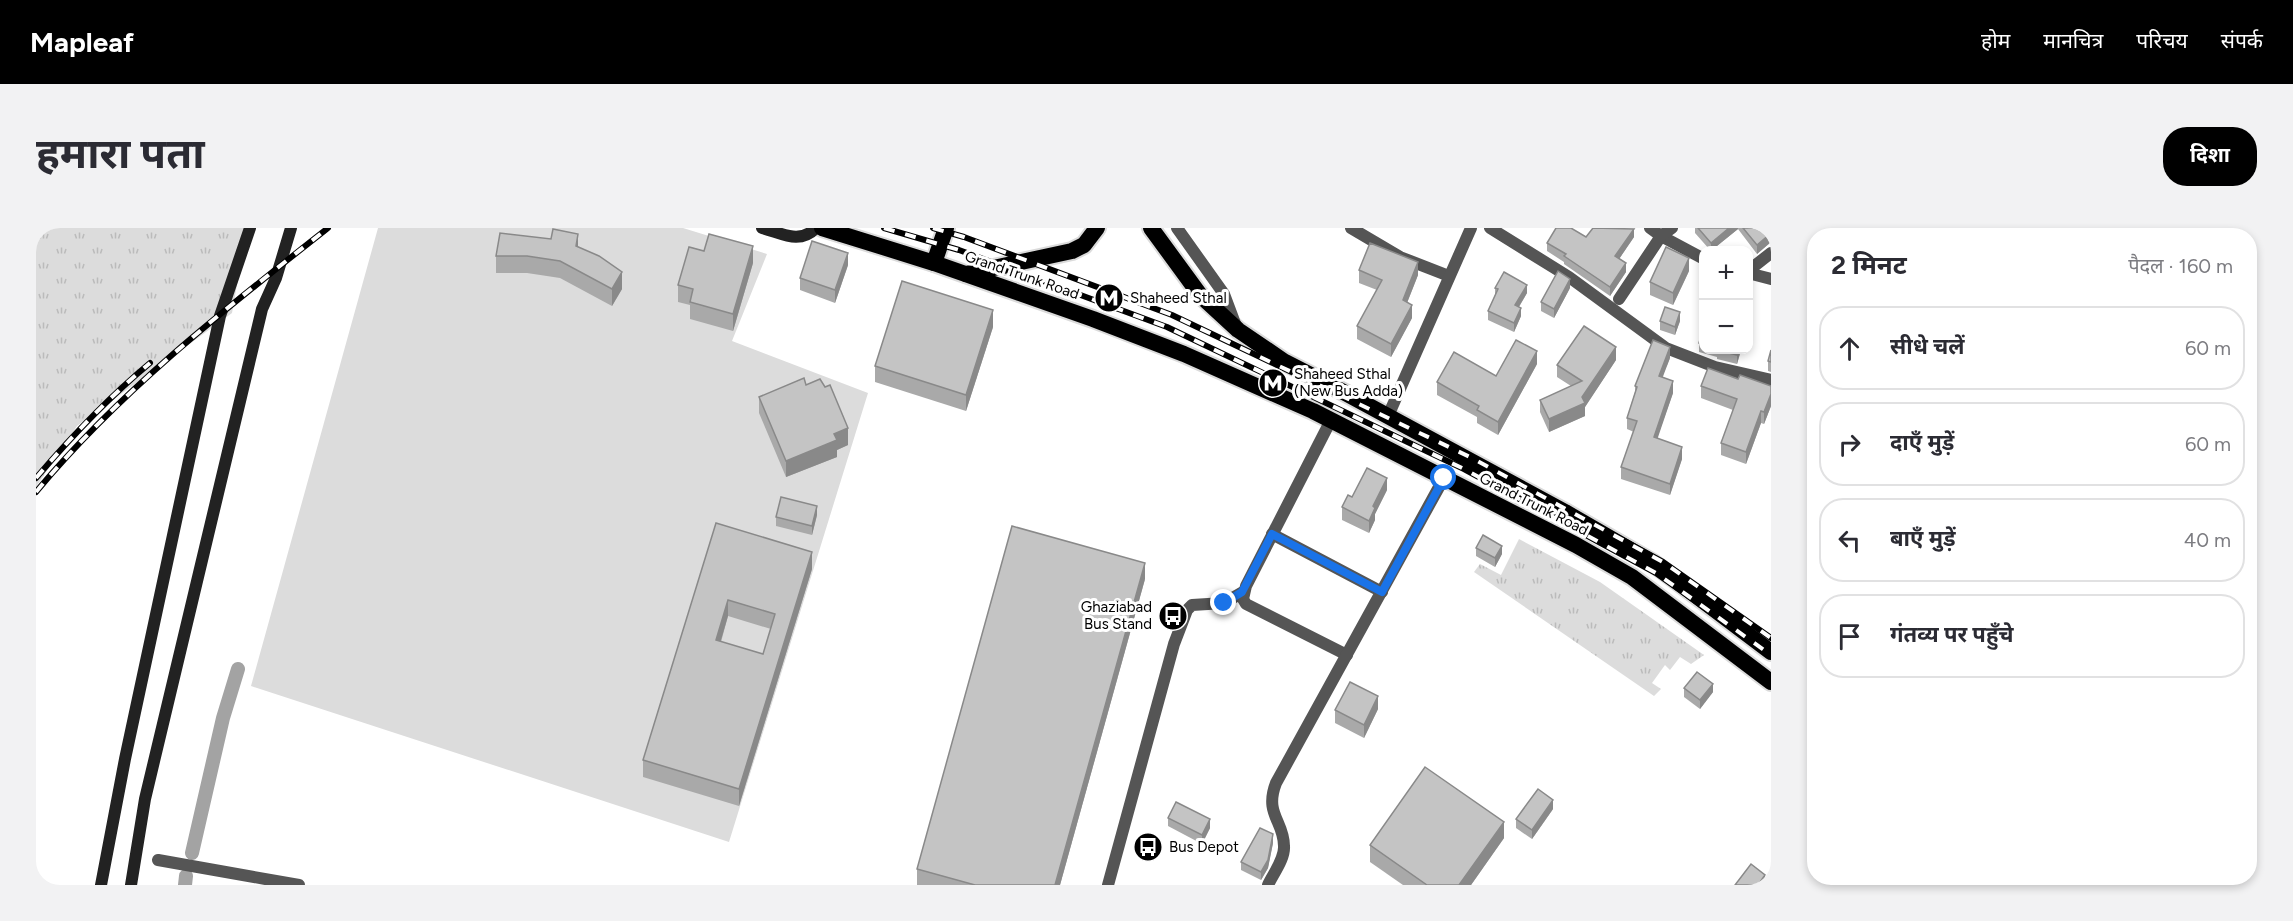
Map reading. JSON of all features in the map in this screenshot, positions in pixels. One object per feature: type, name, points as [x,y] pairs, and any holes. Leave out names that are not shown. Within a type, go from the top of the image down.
[{"type":"highway","name":"Grand Trunk Road","points":[[822,228],[934,263],[1084,316],[1184,354],[1331,420],[1576,545],[1632,577],[1771,682]]},
{"type":"highway","points":[[934,263],[946,228]]},
{"type":"highway","points":[[963,274],[1072,251],[1084,245],[1097,228]]},
{"type":"highway","name":"Grand Trunk Road","points":[[1151,228],[1200,295],[1238,330],[1285,362],[1565,512],[1645,558],[1771,652]]},
{"type":"highway","points":[[1632,577],[1645,558]]},
{"type":"main road","points":[[101,885],[125,759],[220,316],[250,228]]},
{"type":"main road","points":[[131,885],[145,799],[262,309],[276,278],[291,228]]},
{"type":"main road","points":[[762,228],[800,238],[807,236],[816,228]]},
{"type":"street","points":[[1176,228],[1224,294],[1238,330]]},
{"type":"street","points":[[1351,228],[1400,257],[1449,276]]},
{"type":"street","points":[[1388,417],[1471,228]]},
{"type":"street","points":[[1490,228],[1562,273],[1666,348],[1715,367],[1771,380]]},
{"type":"street","points":[[1650,228],[1660,236],[1699,256]]},
{"type":"street","points":[[1620,299],[1660,236],[1672,228]]},
{"type":"street","points":[[1753,269],[1771,253]]},
{"type":"street","points":[[1753,273],[1771,279]]},
{"type":"street","points":[[1331,420],[1242,592],[1242,599],[1246,604],[1347,655]]},
{"type":"street","points":[[1268,885],[1285,847],[1272,810],[1272,794],[1444,478]]},
{"type":"street","points":[[1272,534],[1382,592]]},
{"type":"street","points":[[1108,885],[1174,644],[1187,610],[1192,604],[1224,603],[1242,592]]},
{"type":"street","points":[[158,860],[299,885]]},
{"type":"green space","points":[[36,228],[247,228],[232,313],[77,426],[36,487]]},
{"type":"green space","points":[[378,228],[683,228],[767,254],[732,341],[868,393],[729,842],[251,686]]},
{"type":"green space","points":[[1519,539],[1600,582],[1704,655],[1691,664],[1680,657],[1670,670],[1665,665],[1652,683],[1661,689],[1654,696],[1474,572],[1480,564],[1501,575]]},
{"type":"building","points":[[1556,228],[1571,228],[1586,237],[1593,228],[1634,229],[1615,256],[1626,263],[1610,287],[1564,256],[1566,254],[1547,243]]},
{"type":"building","points":[[1698,228],[1729,228],[1711,243]]},
{"type":"building","points":[[1743,228],[1771,228],[1771,233],[1757,245]]},
{"type":"building","points":[[553,229],[578,234],[576,246],[599,256],[622,272],[612,289],[560,261],[527,256],[496,256],[500,233],[551,239]]},
{"type":"building","points":[[709,234],[753,246],[733,314],[690,302],[693,289],[678,285],[689,247],[704,251]]},
{"type":"building","points":[[812,241],[848,253],[835,290],[800,278]]},
{"type":"building","points":[[1370,243],[1418,262],[1403,300],[1412,305],[1391,344],[1357,326],[1382,280],[1359,270]]},
{"type":"building","points":[[1666,247],[1689,258],[1673,293],[1650,282]]},
{"type":"building","points":[[1558,271],[1570,279],[1554,309],[1541,302]]},
{"type":"building","points":[[1504,272],[1527,285],[1515,305],[1521,308],[1514,323],[1488,311],[1498,289],[1495,288]]},
{"type":"building","points":[[902,281],[993,310],[966,395],[875,366]]},
{"type":"building","points":[[1665,307],[1680,312],[1675,327],[1660,321]]},
{"type":"building","points":[[1584,326],[1616,347],[1582,397],[1585,403],[1549,419],[1540,400],[1582,381],[1557,365]]},
{"type":"building","points":[[1516,340],[1537,351],[1498,422],[1477,410],[1479,406],[1437,382],[1454,352],[1496,376]]},
{"type":"building","points":[[1653,340],[1670,347],[1659,376],[1673,381],[1654,437],[1682,447],[1670,484],[1621,467],[1637,421],[1627,418],[1637,387],[1635,386]]},
{"type":"building","points":[[1708,368],[1738,379],[1740,375],[1771,386],[1771,394],[1764,412],[1761,411],[1746,452],[1721,443],[1737,399],[1701,386]]},
{"type":"building","points":[[804,378],[806,385],[820,379],[825,387],[830,385],[848,428],[834,434],[837,440],[786,461],[759,397]]},
{"type":"building","points":[[1367,468],[1387,478],[1373,506],[1375,508],[1369,521],[1342,507],[1348,495],[1352,497]]},
{"type":"building","points":[[781,497],[817,506],[812,526],[776,517]]},
{"type":"building","points":[[716,523],[812,552],[739,789],[643,760]],"holes":[[[728,600],[775,614],[763,654],[716,640]]]},
{"type":"building","points":[[1012,526],[1145,563],[1055,885],[975,885],[917,869]]},
{"type":"building","points":[[1483,535],[1502,546],[1495,558],[1476,548]]},
{"type":"building","points":[[1697,672],[1713,684],[1700,700],[1684,688]]},
{"type":"building","points":[[1350,682],[1378,696],[1364,725],[1335,710]]},
{"type":"building","points":[[1425,767],[1504,822],[1459,885],[1427,885],[1370,845]]},
{"type":"building","points":[[1538,789],[1553,800],[1532,830],[1516,819]]},
{"type":"building","points":[[1176,802],[1210,819],[1202,835],[1168,818]]},
{"type":"building","points":[[1260,828],[1273,834],[1268,860],[1261,872],[1241,862]]},
{"type":"building","points":[[1751,864],[1765,875],[1758,885],[1735,885]]},
{"type":"waterway","points":[[192,853],[223,718],[238,669]]},
{"type":"waterway","points":[[185,885],[186,876]]},
{"type":"railway","points":[[36,492],[68,455],[138,385],[212,320],[328,228]]},
{"type":"railway","points":[[884,228],[959,250],[1167,327],[1464,469],[1656,573],[1771,655]]},
{"type":"railway","points":[[933,228],[964,237],[1172,315],[1470,457],[1663,562],[1771,638]]},
{"type":"railway","points":[[36,478],[90,418],[150,363]]},
{"type":"place","name":"Shaheed Sthal","points":[[1109,298]]},
{"type":"place","name":"Shaheed Sthal (New Bus Adda)","points":[[1273,383]]},
{"type":"place","name":"Ghaziabad Bus Stand","points":[[1173,616]]},
{"type":"place","name":"Bus Depot","points":[[1148,847]]},
{"type":"route","points":[[1224,603],[1242,592],[1272,534],[1382,592],[1444,478]]}]
